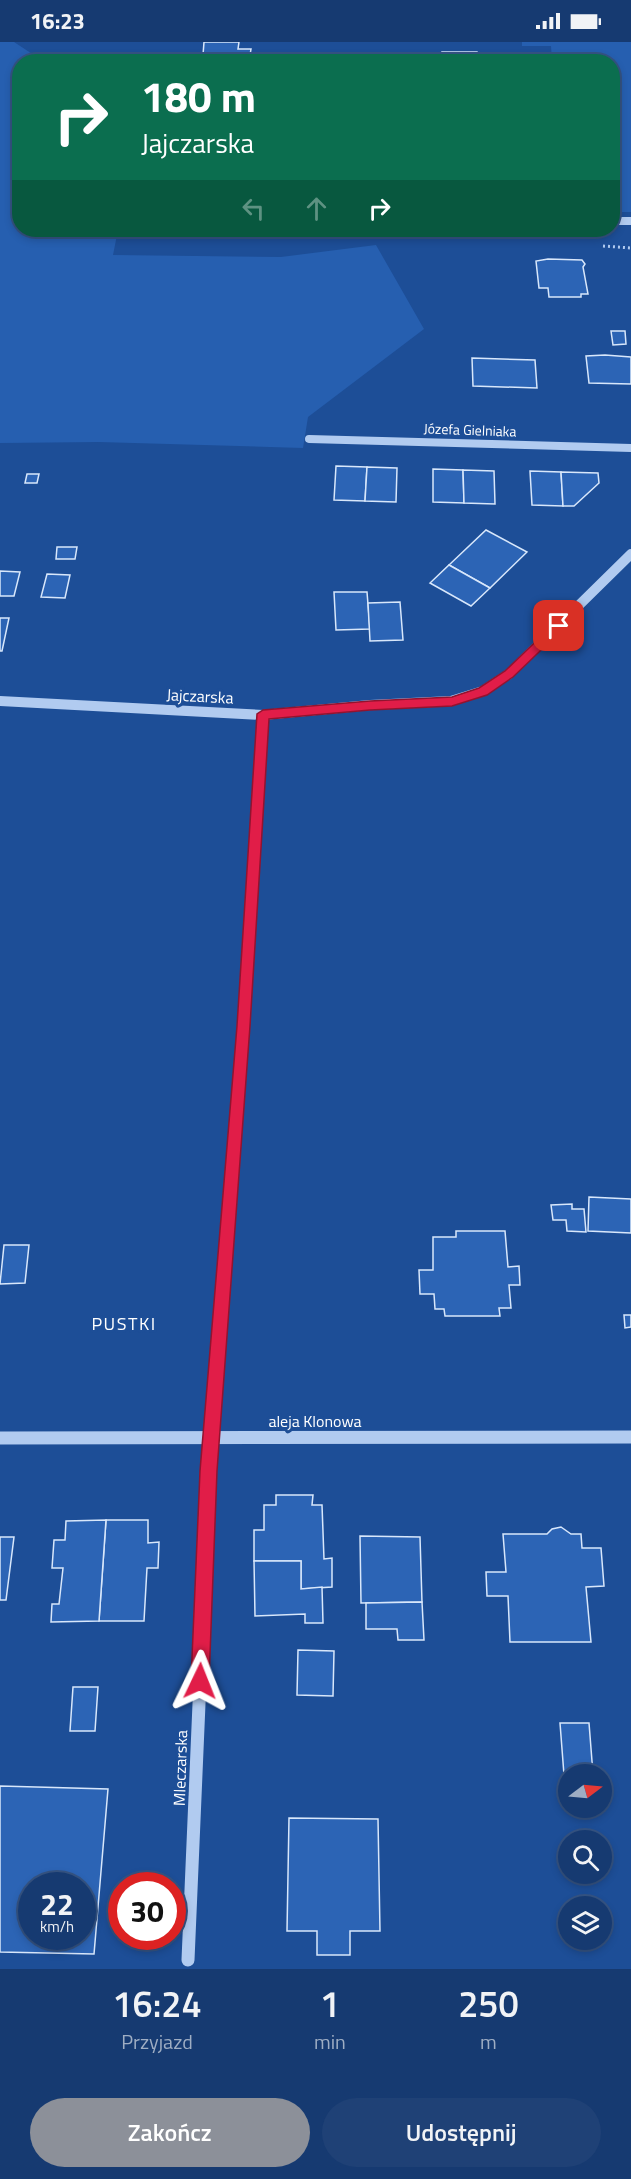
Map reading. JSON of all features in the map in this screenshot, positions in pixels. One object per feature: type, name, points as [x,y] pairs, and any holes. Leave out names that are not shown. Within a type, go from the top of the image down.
[{"type":"street","name":"Józefa Gielniaka","points":[[309,439],[631,448]]},
{"type":"street","name":"Jajczarska","points":[[0,700],[263,714],[452,701],[483,692],[509,674],[631,554]]},
{"type":"street","name":"Mleczarska","points":[[188,1960],[212,1438],[244,1026],[263,714]]},
{"type":"street","name":"aleja Klonowa","points":[[0,1438],[631,1437]]},
{"type":"path","points":[[603,246],[631,248]]},
{"type":"shaded area","points":[[0,42],[14,42],[32,54],[12,54],[12,237],[117,237],[113,255],[281,257],[376,245],[424,329],[308,417],[303,448],[99,442],[0,443]]},
{"type":"shaded area","points":[[522,42],[631,42],[631,212],[620,212],[620,54],[552,54],[551,46],[522,46]]},
{"type":"building","points":[[204,42],[239,42],[238,49],[251,49],[250,54],[203,54]]},
{"type":"building","points":[[442,52],[477,52],[477,54],[442,54]]},
{"type":"building","points":[[582,260],[585,264],[583,267],[588,294],[581,294],[581,297],[549,297],[548,288],[539,288],[536,261]]},
{"type":"building","points":[[611,331],[625,331],[626,344],[613,345]]},
{"type":"building","points":[[586,356],[631,357],[631,384],[589,383]]},
{"type":"building","points":[[472,358],[535,360],[537,388],[473,386]]},
{"type":"building","points":[[336,466],[367,467],[365,501],[334,500]]},
{"type":"building","points":[[367,467],[397,468],[396,502],[365,501]]},
{"type":"building","points":[[433,469],[463,470],[464,503],[433,502]]},
{"type":"building","points":[[463,470],[494,471],[495,504],[464,503]]},
{"type":"building","points":[[530,471],[561,472],[563,506],[532,505]]},
{"type":"building","points":[[561,472],[598,473],[599,483],[574,506],[563,506]]},
{"type":"building","points":[[27,474],[39,474],[37,483],[25,483]]},
{"type":"building","points":[[486,530],[527,552],[490,588],[449,565]]},
{"type":"building","points":[[57,547],[77,547],[75,559],[56,559]]},
{"type":"building","points":[[449,565],[490,588],[471,606],[430,583]]},
{"type":"building","points":[[0,571],[20,572],[14,596],[0,596]]},
{"type":"building","points":[[47,574],[70,575],[65,598],[41,597]]},
{"type":"building","points":[[334,592],[367,592],[370,629],[336,630]]},
{"type":"building","points":[[400,602],[403,640],[370,641],[368,603]]},
{"type":"building","points":[[0,618],[9,618],[2,651],[0,651]]},
{"type":"building","points":[[589,1197],[631,1199],[631,1233],[588,1231]]},
{"type":"building","points":[[572,1204],[572,1209],[584,1209],[586,1232],[567,1231],[566,1220],[553,1220],[551,1205]]},
{"type":"building","points":[[456,1231],[505,1231],[508,1267],[519,1266],[520,1285],[509,1285],[511,1308],[499,1308],[500,1316],[445,1316],[444,1309],[435,1309],[434,1294],[420,1294],[419,1270],[433,1270],[433,1237],[456,1237]]},
{"type":"building","points":[[4,1245],[29,1245],[25,1283],[0,1284]]},
{"type":"building","points":[[624,1315],[631,1315],[631,1327],[625,1328]]},
{"type":"building","points":[[276,1495],[313,1495],[312,1505],[322,1505],[324,1559],[332,1558],[332,1587],[301,1589],[301,1561],[254,1561],[254,1530],[264,1530],[264,1505],[276,1505]]},
{"type":"building","points":[[106,1520],[148,1520],[148,1543],[159,1542],[158,1568],[147,1568],[144,1621],[99,1621]]},
{"type":"building","points":[[106,1520],[99,1621],[51,1622],[52,1604],[59,1604],[63,1568],[52,1568],[54,1540],[65,1540],[66,1521]]},
{"type":"building","points":[[561,1527],[571,1534],[581,1534],[582,1548],[601,1548],[604,1586],[586,1587],[591,1642],[510,1642],[508,1596],[487,1596],[486,1572],[506,1572],[503,1534],[547,1534],[552,1529]]},
{"type":"building","points":[[360,1536],[420,1537],[422,1602],[361,1603]]},
{"type":"building","points":[[0,1537],[14,1537],[6,1600],[0,1600]]},
{"type":"building","points":[[254,1561],[301,1561],[301,1589],[322,1587],[323,1623],[305,1623],[305,1614],[255,1616]]},
{"type":"building","points":[[422,1602],[424,1640],[398,1640],[397,1629],[366,1629],[366,1603]]},
{"type":"building","points":[[298,1650],[334,1651],[333,1696],[297,1695]]},
{"type":"building","points":[[73,1687],[98,1687],[95,1731],[70,1731]]},
{"type":"building","points":[[560,1723],[589,1723],[592,1764],[563,1764]]},
{"type":"building","points":[[0,1786],[108,1789],[96,1930],[96,1872],[18,1872],[18,1950],[94,1950],[94,1954],[0,1952]]},
{"type":"building","points":[[289,1818],[378,1819],[380,1931],[350,1931],[350,1955],[317,1955],[317,1931],[287,1931]]},
{"type":"district","name":"PUSTKI","points":[[124,1324]]},
{"type":"route","points":[[200,1681],[208,1471],[244,1026],[263,714],[452,701],[483,692],[509,674],[559,626]]}]
